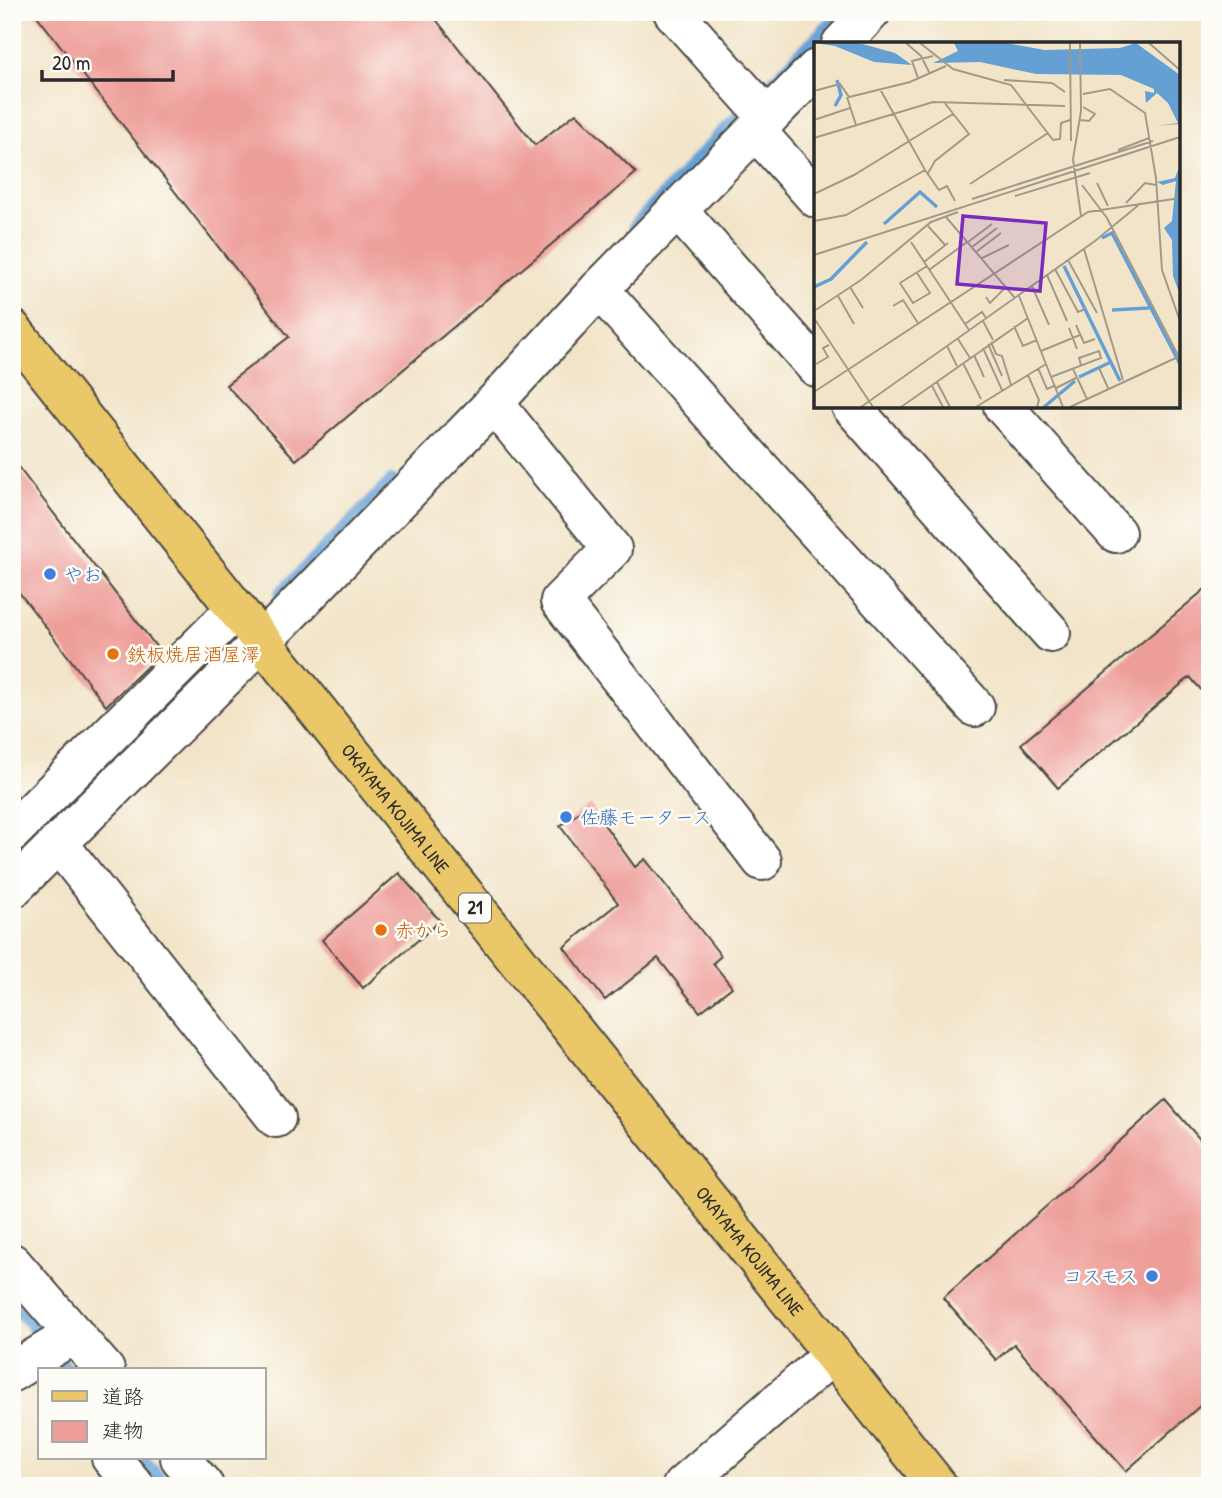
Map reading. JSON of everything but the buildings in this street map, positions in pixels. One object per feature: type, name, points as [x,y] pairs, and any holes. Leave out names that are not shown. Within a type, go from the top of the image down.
[{"type":"main road","name":"OKAYAMA KOJIMA LINE","points":[[12,329],[938,1486]]},
{"type":"street","points":[[673,12],[757,113],[814,195]]},
{"type":"street","points":[[843,42],[871,12]]},
{"type":"street","points":[[13,887],[262,642],[494,403],[677,209],[757,113],[814,70]]},
{"type":"street","points":[[677,209],[814,365]]},
{"type":"street","points":[[599,289],[975,707]]},
{"type":"street","points":[[494,403],[612,549],[561,601],[762,861]]},
{"type":"street","points":[[853,408],[1051,633]]},
{"type":"street","points":[[1005,408],[1116,533]]},
{"type":"street","points":[[12,832],[236,609]]},
{"type":"street","points":[[58,843],[276,1118]]},
{"type":"street","points":[[12,1263],[40,1354],[97,1368]]},
{"type":"street","points":[[682,1486],[833,1354]]},
{"type":"street","points":[[113,1460],[135,1486]]},
{"type":"street","points":[[182,1460],[204,1486]]},
{"type":"waterway","points":[[634,226],[718,136],[841,12]]},
{"type":"waterway","points":[[280,593],[392,480]]},
{"type":"waterway","points":[[12,860],[223,649]]},
{"type":"waterway","points":[[12,1303],[67,1368]]},
{"type":"waterway","points":[[145,1460],[166,1486]]},
{"type":"place","name":"やお","points":[[50,574]]},
{"type":"place","name":"鉄板焼居酒屋澤","points":[[113,654]]},
{"type":"place","name":"佐藤モータース","points":[[566,817]]},
{"type":"place","name":"赤から","points":[[381,930]]},
{"type":"place","name":"コスモス","points":[[1152,1276]]}]
